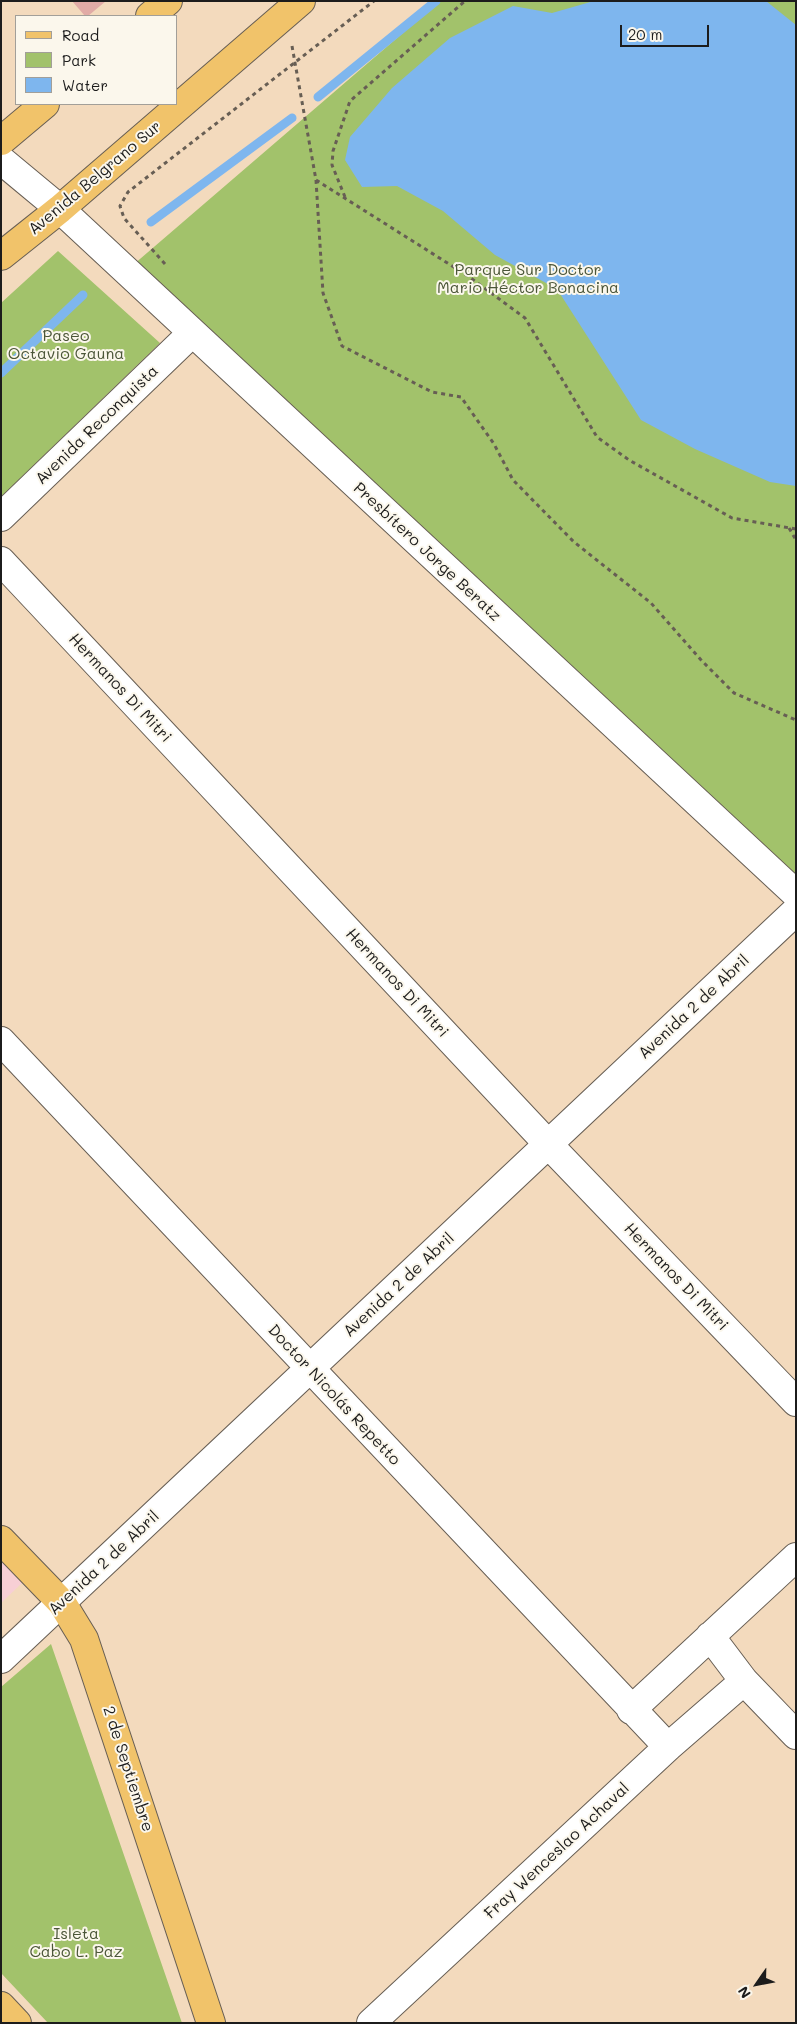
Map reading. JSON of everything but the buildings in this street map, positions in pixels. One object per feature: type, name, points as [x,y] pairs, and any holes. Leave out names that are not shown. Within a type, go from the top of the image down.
[{"type":"main road","points":[[151,15],[168,1]]},
{"type":"main road","name":"Avenida Belgrano Sur","points":[[1,256],[294,8]]},
{"type":"main road","points":[[1,141],[44,105]]},
{"type":"main road","name":"2 de Septiembre","points":[[1,1540],[62,1603],[84,1639],[94,1664],[211,2023]]},
{"type":"main road","points":[[1,2006],[17,2023]]},
{"type":"street","name":"Presbítero Jorge Beratz","points":[[1,160],[60,208],[796,894]]},
{"type":"street","name":"Avenida Reconquista","points":[[1,516],[192,333]]},
{"type":"street","name":"Hermanos Di Mitri","points":[[1,561],[549,1145],[796,1402]]},
{"type":"street","name":"Avenida 2 de Abril","points":[[1,1658],[62,1603],[309,1368],[549,1145],[796,911]]},
{"type":"street","name":"Doctor Nicolás Repetto","points":[[1,1042],[668,1747]]},
{"type":"street","points":[[631,1710],[796,1556]]},
{"type":"street","points":[[710,1636],[744,1680],[796,1735]]},
{"type":"street","name":"Fray Wenceslao Achaval","points":[[371,2023],[668,1747],[744,1680]]},
{"type":"path","points":[[170,270],[124,218],[120,206],[128,192],[374,1]]},
{"type":"path","points":[[345,198],[332,165],[333,151],[350,100],[465,1]]},
{"type":"path","points":[[294,8],[295,63],[316,180],[322,293],[342,346],[432,392],[461,398],[494,444],[513,480],[574,542],[650,603],[702,661],[734,693],[796,720]]},
{"type":"path","points":[[316,180],[468,276],[525,318],[597,437],[629,460],[732,518],[796,529]]},
{"type":"path","points":[[790,528],[796,540]]},
{"type":"shaded area","points":[[1,1561],[22,1583],[1,1603]]},
{"type":"green space","name":"Parque Sur Doctor Mario Héctor Bonacina","points":[[440,1],[796,1],[796,894],[126,271]]},
{"type":"green space","name":"Paseo Octavio Gauna","points":[[58,251],[160,343],[1,497],[1,303]]},
{"type":"green space","name":"Isleta Cabo L. Paz","points":[[51,1644],[182,2023],[48,2023],[1,1973],[1,1687]]},
{"type":"water","points":[[594,1],[766,1],[796,25],[796,486],[770,482],[695,449],[641,420],[557,289],[495,255],[443,211],[397,186],[362,187],[345,160],[350,137],[392,88],[450,38],[513,6],[552,13]]},
{"type":"waterway","points":[[318,97],[436,1]]},
{"type":"waterway","points":[[151,222],[292,118]]},
{"type":"waterway","points":[[1,373],[83,295]]}]
